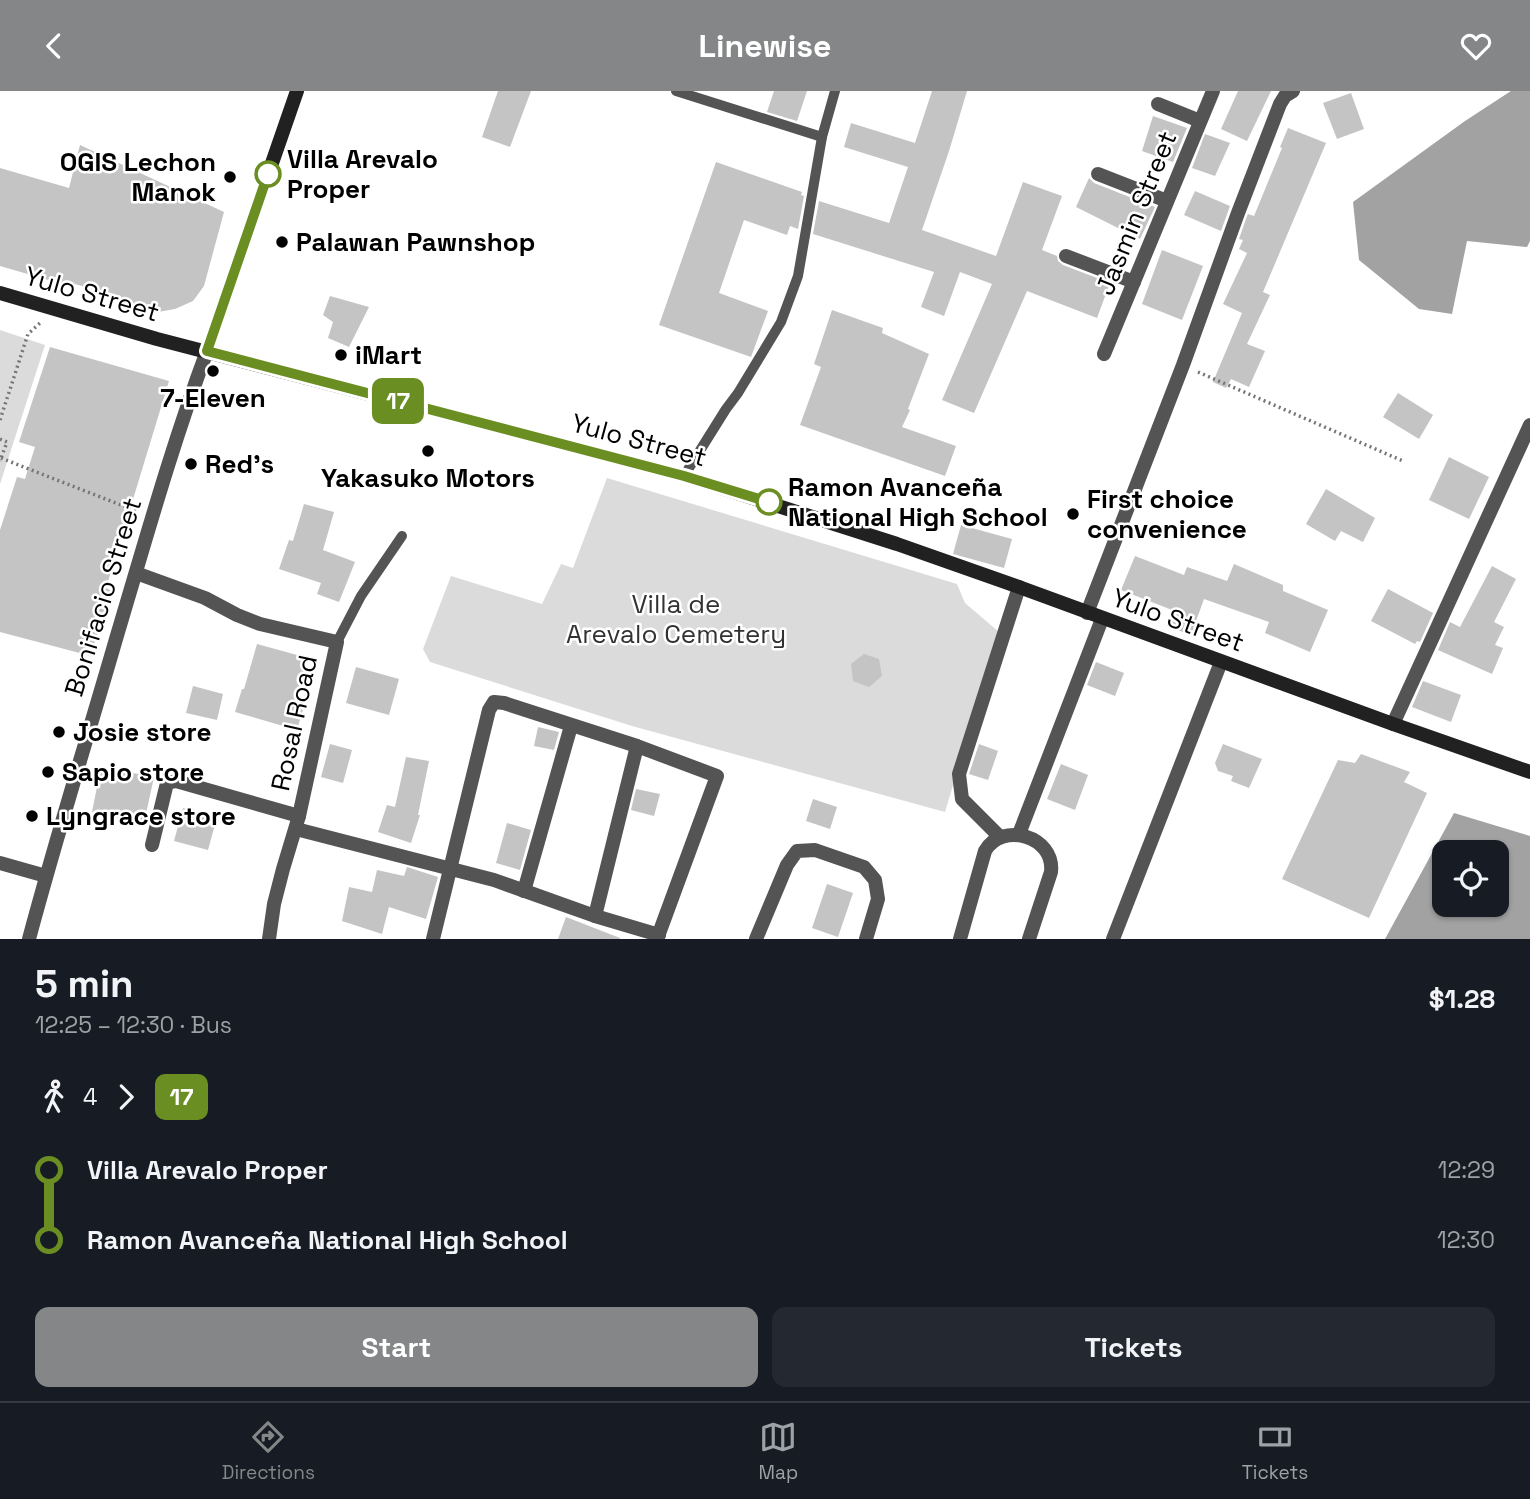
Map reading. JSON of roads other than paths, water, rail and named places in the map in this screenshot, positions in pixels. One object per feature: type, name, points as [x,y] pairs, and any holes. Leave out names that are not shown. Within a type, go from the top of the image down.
[{"type":"main road","points":[[207,351],[297,91]]},
{"type":"main road","name":"Yulo Street","points":[[0,293],[157,338],[684,476],[897,544],[1530,772]]},
{"type":"street","name":"Jasmin Street","points":[[1104,354],[1213,91]]},
{"type":"street","points":[[1087,613],[1280,104],[1285,96],[1293,91]]},
{"type":"street","points":[[1158,104],[1200,121]]},
{"type":"street","points":[[1098,174],[1167,201]]},
{"type":"street","points":[[1066,256],[1134,282]]},
{"type":"street","name":"Bonifacio Street","points":[[29,939],[136,573],[187,405],[207,351]]},
{"type":"street","points":[[1393,724],[1530,425]]},
{"type":"street","name":"Rosal Road","points":[[136,573],[205,598],[260,624],[337,642],[298,823],[277,892],[269,939]]},
{"type":"street","points":[[1000,837],[962,799],[959,775],[1018,587]]},
{"type":"street","points":[[1019,834],[1102,619]]},
{"type":"street","points":[[1113,939],[1221,662]]},
{"type":"street","points":[[152,845],[163,792],[167,783],[176,781],[298,823],[450,869],[494,880],[658,937],[717,776],[637,746],[494,702],[489,710],[450,869],[434,937],[449,939]]},
{"type":"street","points":[[524,891],[571,726]]},
{"type":"street","points":[[595,916],[637,746]]},
{"type":"street","points":[[960,939],[985,851],[989,844],[1000,837],[1019,834],[1041,844],[1048,851],[1052,864],[1029,939]]},
{"type":"street","points":[[756,939],[787,865],[797,851],[815,850],[864,867],[876,880],[878,899],[866,939]]},
{"type":"street","points":[[0,863],[46,876]]},
{"type":"lane","points":[[676,91],[822,137]]},
{"type":"lane","points":[[684,476],[781,322],[798,276],[822,137],[835,91]]},
{"type":"lane","points":[[337,642],[361,596],[402,536]]},
{"type":"place","name":"Villa Arevalo Proper","points":[[268,174]]},
{"type":"place","name":"OGIS Lechon Manok","points":[[230,177]]},
{"type":"place","name":"Palawan Pawnshop","points":[[282,242]]},
{"type":"place","name":"iMart","points":[[341,355]]},
{"type":"place","name":"7-Eleven","points":[[213,371]]},
{"type":"place","name":"Yakasuko Motors","points":[[428,451]]},
{"type":"place","name":"Red's","points":[[191,464]]},
{"type":"place","name":"Ramon Avanceña National High School","points":[[769,502]]},
{"type":"place","name":"First choice convenience","points":[[1073,514]]},
{"type":"place","name":"Josie store","points":[[59,732]]},
{"type":"place","name":"Sapio store","points":[[48,772]]},
{"type":"place","name":"Lyngrace store","points":[[32,816]]},
{"type":"park label","name":"Villa de Arevalo Cemetery","points":[[676,618]]}]
